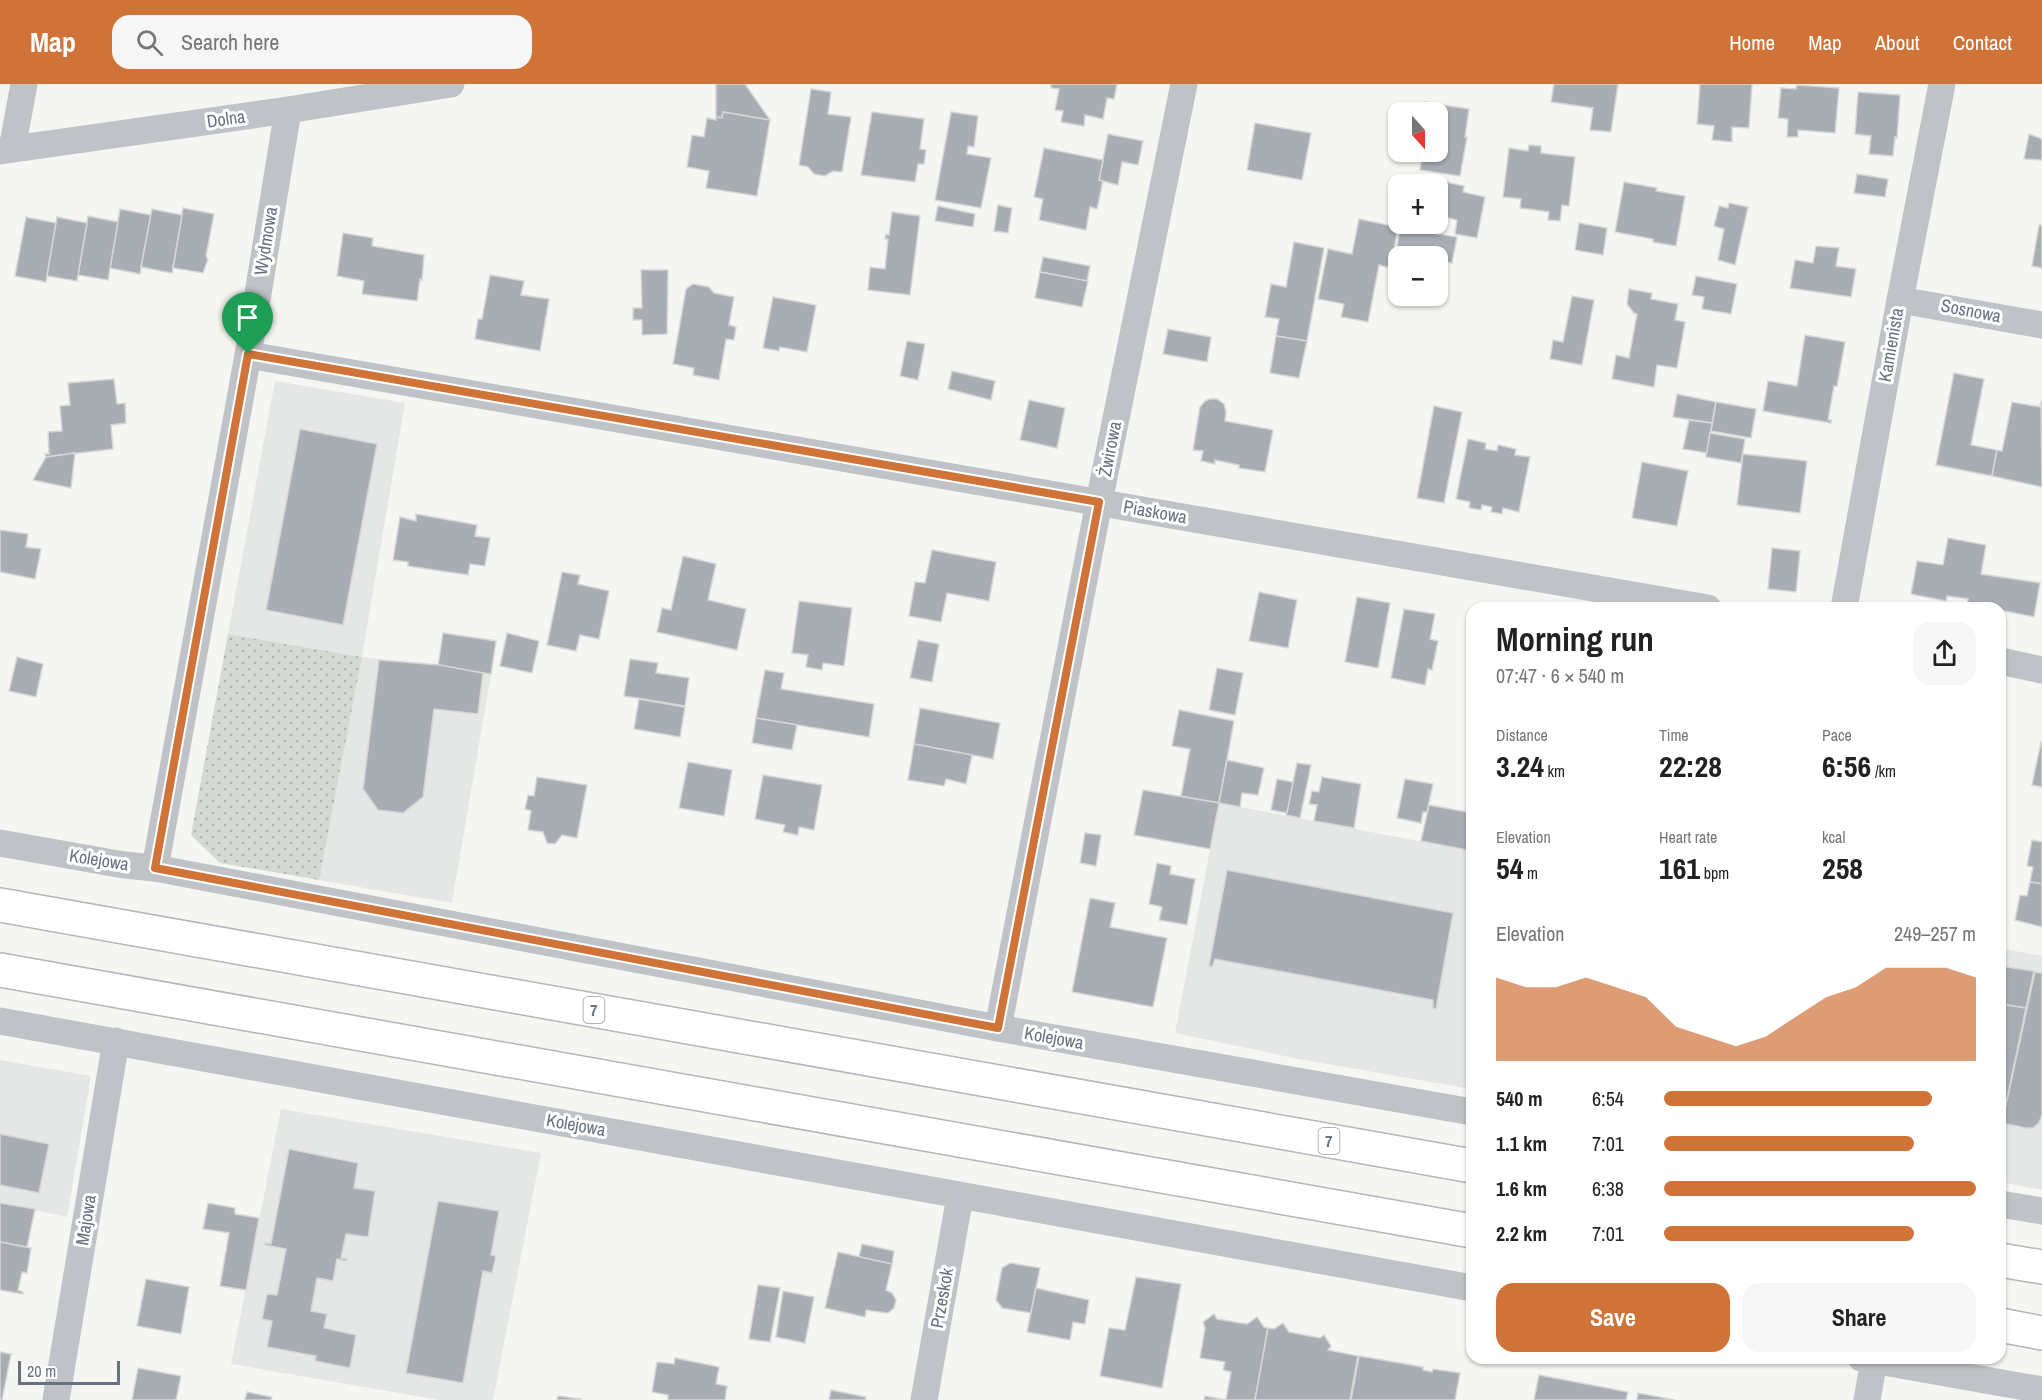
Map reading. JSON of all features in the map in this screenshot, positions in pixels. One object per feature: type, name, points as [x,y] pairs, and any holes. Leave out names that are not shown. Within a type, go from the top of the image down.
[{"type":"highway","name":"7","points":[[0,904],[1466,1165]]},
{"type":"highway","points":[[0,970],[1466,1230]]},
{"type":"highway","points":[[2006,1261],[2042,1267]]},
{"type":"highway","points":[[2006,1326],[2042,1333]]},
{"type":"street","points":[[6,150],[24,84]]},
{"type":"street","name":"Dolna","points":[[6,150],[288,110],[451,84]]},
{"type":"street","name":"Żwirowa","points":[[998,1028],[1099,502],[1184,84]]},
{"type":"street","name":"Kamienista","points":[[1845,602],[1942,84]]},
{"type":"street","name":"Wydmowa","points":[[155,868],[248,354],[288,110]]},
{"type":"street","name":"Sosnowa","points":[[1900,300],[1918,301],[2042,325]]},
{"type":"street","name":"Piaskowa","points":[[248,354],[1674,602]]},
{"type":"street","points":[[2006,663],[2042,670]]},
{"type":"street","name":"Kolejowa","points":[[0,843],[155,868],[998,1028],[1466,1111]]},
{"type":"street","name":"Kolejowa","points":[[0,1021],[1466,1287]]},
{"type":"street","name":"Majowa","points":[[56,1400],[116,1041]]},
{"type":"street","name":"Przeskok","points":[[924,1400],[960,1196]]},
{"type":"street","points":[[2006,1205],[2042,1211]]},
{"type":"street","points":[[1867,1364],[1867,1400]]},
{"type":"street","points":[[1895,1364],[2042,1390]]},
{"type":"shaded area","points":[[275,381],[405,403],[362,657],[228,634]]},
{"type":"shaded area","points":[[228,634],[362,657],[319,880],[220,863],[191,835]]},
{"type":"shaded area","points":[[362,657],[491,674],[452,903],[319,880]]},
{"type":"shaded area","points":[[1219,803],[1466,850],[1466,1088],[1299,1059],[1175,1033]]},
{"type":"shaded area","points":[[2006,949],[2042,956],[2042,1190],[2006,1183]]},
{"type":"shaded area","points":[[0,1060],[91,1076],[67,1217],[0,1203]]},
{"type":"shaded area","points":[[281,1109],[541,1153],[493,1400],[439,1400],[231,1364]]},
{"type":"building","points":[[716,84],[745,84],[770,120],[723,112],[722,118],[716,117]]},
{"type":"building","points":[[1051,84],[1117,84],[1114,99],[1107,98],[1103,119],[1085,115],[1084,126],[1061,122],[1063,111],[1055,110],[1059,89],[1051,88]]},
{"type":"building","points":[[1554,84],[1618,84],[1611,132],[1590,130],[1593,108],[1551,102]]},
{"type":"building","points":[[1700,84],[1752,84],[1749,128],[1732,127],[1732,142],[1712,140],[1714,126],[1697,124]]},
{"type":"building","points":[[1797,85],[1839,88],[1835,133],[1798,130],[1798,137],[1787,137],[1788,119],[1778,118],[1781,88],[1796,89]]},
{"type":"building","points":[[811,89],[831,92],[828,114],[851,117],[842,172],[833,171],[825,176],[814,174],[808,167],[799,165]]},
{"type":"building","points":[[1858,92],[1900,95],[1897,138],[1895,137],[1893,156],[1869,154],[1871,136],[1855,134]]},
{"type":"building","points":[[1448,106],[1469,109],[1460,176],[1420,170],[1421,162],[1448,162]]},
{"type":"building","points":[[723,112],[770,120],[757,196],[706,188],[709,171],[687,167],[692,135],[704,137],[707,118],[716,120],[716,117],[722,118]]},
{"type":"building","points":[[872,112],[924,119],[920,149],[926,150],[924,164],[918,164],[915,182],[861,175]]},
{"type":"building","points":[[951,112],[978,116],[974,147],[968,146],[967,154],[991,158],[981,208],[935,200]]},
{"type":"building","points":[[1255,123],[1311,133],[1302,180],[1247,170]]},
{"type":"building","points":[[1108,134],[1143,141],[1138,165],[1122,162],[1118,185],[1099,180]]},
{"type":"building","points":[[2029,134],[2042,139],[2042,160],[2024,159]]},
{"type":"building","points":[[1529,145],[1541,146],[1541,153],[1575,157],[1569,206],[1562,205],[1560,221],[1548,220],[1549,212],[1520,208],[1521,199],[1503,197],[1509,148],[1528,151]]},
{"type":"building","points":[[1044,148],[1103,160],[1099,180],[1103,181],[1097,209],[1090,207],[1086,230],[1039,220],[1043,199],[1034,197]]},
{"type":"building","points":[[1857,174],[1888,179],[1885,197],[1854,193]]},
{"type":"building","points":[[1448,182],[1464,186],[1463,192],[1485,197],[1477,238],[1455,234],[1457,220],[1448,218]]},
{"type":"building","points":[[1624,182],[1685,196],[1676,246],[1615,232]]},
{"type":"building","points":[[1729,203],[1748,207],[1735,265],[1718,260],[1724,229],[1714,226],[1719,206],[1728,208]]},
{"type":"building","points":[[998,205],[1012,208],[1008,233],[994,231]]},
{"type":"building","points":[[938,206],[975,214],[973,227],[935,221]]},
{"type":"building","points":[[183,208],[214,214],[206,256],[208,259],[203,273],[173,268]]},
{"type":"building","points":[[120,209],[151,215],[140,274],[110,268]]},
{"type":"building","points":[[152,209],[182,215],[172,273],[141,267]]},
{"type":"building","points":[[892,212],[920,216],[910,295],[868,290],[870,267],[885,269],[888,239],[885,239],[886,234],[889,235]]},
{"type":"building","points":[[88,216],[118,222],[108,280],[78,275]]},
{"type":"building","points":[[26,217],[56,223],[46,282],[15,276]]},
{"type":"building","points":[[57,217],[87,223],[77,281],[47,276]]},
{"type":"building","points":[[1359,219],[1388,225],[1388,234],[1397,234],[1395,246],[1388,246],[1388,267],[1379,265],[1368,322],[1341,317],[1344,304],[1318,299],[1328,249],[1352,254]]},
{"type":"building","points":[[1579,223],[1607,228],[1603,255],[1575,250]]},
{"type":"building","points":[[2039,225],[2042,225],[2042,268],[2032,266]]},
{"type":"building","points":[[343,233],[373,238],[372,246],[424,255],[417,301],[362,294],[364,281],[337,276]]},
{"type":"building","points":[[1399,234],[1438,234],[1457,237],[1452,263],[1448,262],[1448,246],[1397,246]]},
{"type":"building","points":[[1294,242],[1324,248],[1307,341],[1276,336],[1279,319],[1265,317],[1271,284],[1286,287]]},
{"type":"building","points":[[1816,246],[1839,248],[1836,266],[1856,269],[1851,297],[1790,288],[1795,260],[1813,263]]},
{"type":"building","points":[[1043,257],[1090,266],[1087,281],[1040,272]]},
{"type":"building","points":[[641,270],[668,270],[667,334],[642,335],[642,320],[633,320],[633,308],[642,308]]},
{"type":"building","points":[[1040,272],[1088,281],[1082,307],[1035,298]]},
{"type":"building","points":[[490,275],[524,281],[521,295],[549,299],[540,351],[475,339],[478,319],[482,319]]},
{"type":"building","points":[[1696,276],[1737,284],[1731,314],[1702,309],[1704,297],[1692,295]]},
{"type":"building","points":[[693,284],[709,287],[714,293],[734,297],[729,325],[736,327],[734,340],[726,339],[719,380],[693,375],[694,368],[673,364],[686,289]]},
{"type":"building","points":[[1629,289],[1652,293],[1651,299],[1678,304],[1675,320],[1685,322],[1677,368],[1657,365],[1654,387],[1612,379],[1616,355],[1629,358],[1637,314],[1627,304]]},
{"type":"building","points":[[1572,296],[1594,300],[1582,365],[1550,359],[1553,340],[1563,342]]},
{"type":"building","points":[[773,297],[816,305],[807,352],[780,347],[779,351],[763,348]]},
{"type":"building","points":[[1168,329],[1211,337],[1207,362],[1163,354]]},
{"type":"building","points":[[1805,335],[1845,342],[1828,420],[1831,420],[1831,423],[1763,411],[1768,381],[1797,386]]},
{"type":"building","points":[[1276,336],[1307,341],[1299,378],[1270,373]]},
{"type":"building","points":[[907,341],[925,344],[918,380],[900,376]]},
{"type":"building","points":[[952,371],[995,381],[991,400],[948,389]]},
{"type":"building","points":[[1954,373],[1984,379],[1971,445],[1997,450],[1992,476],[1936,465]]},
{"type":"building","points":[[114,379],[117,404],[125,403],[126,423],[111,425],[113,449],[46,457],[45,454],[49,454],[48,432],[62,431],[60,406],[70,405],[68,383]]},
{"type":"building","points":[[1677,394],[1716,402],[1712,423],[1673,417]]},
{"type":"building","points":[[1210,399],[1217,399],[1224,404],[1225,421],[1273,430],[1265,472],[1239,468],[1239,465],[1215,460],[1215,464],[1201,461],[1203,451],[1193,450],[1200,407]]},
{"type":"building","points":[[1029,400],[1065,408],[1057,448],[1020,440]]},
{"type":"building","points":[[2041,401],[2042,487],[1992,476],[1997,450],[2002,451],[2012,402],[2040,407]]},
{"type":"building","points":[[1716,402],[1756,409],[1751,438],[1711,431]]},
{"type":"building","points":[[1434,406],[1462,412],[1444,503],[1417,498]]},
{"type":"building","points":[[1689,420],[1712,423],[1707,453],[1683,449]]},
{"type":"building","points":[[300,429],[377,444],[343,625],[266,610]]},
{"type":"building","points":[[1710,433],[1745,439],[1741,463],[1706,457]]},
{"type":"building","points":[[1468,439],[1486,443],[1485,449],[1497,451],[1498,445],[1516,449],[1515,455],[1530,457],[1519,512],[1503,508],[1502,514],[1491,512],[1492,507],[1482,505],[1481,510],[1469,508],[1470,502],[1456,499]]},
{"type":"building","points":[[75,453],[71,488],[33,480],[46,457]]},
{"type":"building","points":[[1743,454],[1807,461],[1800,513],[1737,505]]},
{"type":"building","points":[[1642,462],[1688,471],[1677,526],[1632,518]]},
{"type":"building","points":[[416,514],[477,525],[475,536],[490,538],[485,566],[470,564],[468,575],[408,566],[408,562],[393,560],[400,517],[416,521]]},
{"type":"building","points":[[0,530],[28,534],[26,547],[41,549],[35,579],[0,572]]},
{"type":"building","points":[[1948,538],[1986,545],[1981,574],[2040,583],[2034,617],[2006,611],[2006,602],[1968,602],[1968,599],[1947,596],[1946,601],[1911,594],[1917,561],[1943,565]]},
{"type":"building","points":[[1772,548],[1800,551],[1796,592],[1768,589]]},
{"type":"building","points":[[932,550],[996,562],[989,601],[947,593],[941,622],[909,616],[915,582],[925,583]]},
{"type":"building","points":[[683,556],[716,564],[708,600],[746,609],[737,650],[657,632],[662,608],[671,610]]},
{"type":"building","points":[[562,572],[580,575],[578,584],[609,591],[599,639],[580,635],[576,651],[547,645]]},
{"type":"building","points":[[1259,592],[1297,600],[1288,648],[1249,641]]},
{"type":"building","points":[[1357,597],[1390,603],[1378,668],[1345,662]]},
{"type":"building","points":[[799,601],[852,608],[844,666],[823,663],[822,670],[806,667],[808,655],[792,653]]},
{"type":"building","points":[[1404,609],[1435,614],[1430,639],[1438,641],[1432,670],[1428,669],[1425,685],[1391,678]]},
{"type":"building","points":[[443,633],[496,641],[491,674],[438,666]]},
{"type":"building","points":[[507,633],[539,641],[532,673],[500,666]]},
{"type":"building","points":[[918,640],[939,644],[932,682],[910,678]]},
{"type":"building","points":[[17,657],[43,664],[36,697],[9,691]]},
{"type":"building","points":[[630,659],[658,663],[656,673],[689,678],[685,706],[624,696]]},
{"type":"building","points":[[379,660],[440,665],[483,673],[478,714],[434,709],[423,797],[403,813],[378,810],[363,789]]},
{"type":"building","points":[[1217,668],[1243,673],[1235,715],[1209,710]]},
{"type":"building","points":[[765,670],[784,673],[781,689],[874,704],[869,737],[756,718]]},
{"type":"building","points":[[639,699],[685,707],[680,737],[634,729]]},
{"type":"building","points":[[920,708],[1000,723],[993,759],[914,744]]},
{"type":"building","points":[[1179,710],[1234,721],[1219,803],[1181,796],[1190,749],[1172,746]]},
{"type":"building","points":[[756,718],[797,725],[792,750],[752,743]]},
{"type":"building","points":[[2042,743],[2042,787],[2032,785]]},
{"type":"building","points":[[914,744],[972,755],[966,784],[946,779],[944,786],[908,780]]},
{"type":"building","points":[[1227,760],[1264,768],[1258,795],[1242,793],[1240,807],[1219,803]]},
{"type":"building","points":[[688,762],[732,770],[724,816],[679,808]]},
{"type":"building","points":[[1297,763],[1311,765],[1300,818],[1286,815]]},
{"type":"building","points":[[763,775],[822,785],[814,830],[799,827],[798,835],[783,832],[785,825],[755,819]]},
{"type":"building","points":[[537,777],[587,785],[577,838],[562,835],[555,844],[547,843],[543,832],[528,830],[531,811],[525,809],[528,795],[534,796]]},
{"type":"building","points":[[1322,777],[1361,784],[1354,828],[1314,821],[1317,805],[1309,804],[1312,791],[1319,792]]},
{"type":"building","points":[[1277,779],[1293,782],[1287,813],[1271,810]]},
{"type":"building","points":[[1405,779],[1433,784],[1427,812],[1423,812],[1421,823],[1397,818]]},
{"type":"building","points":[[1143,790],[1219,803],[1210,849],[1134,835]]},
{"type":"building","points":[[1429,805],[1466,812],[1466,850],[1421,841]]},
{"type":"building","points":[[1085,833],[1101,835],[1096,866],[1080,863]]},
{"type":"building","points":[[2032,840],[2042,842],[2042,884],[2030,882],[2033,867],[2027,866]]},
{"type":"building","points":[[1157,863],[1171,866],[1170,874],[1195,879],[1187,925],[1159,920],[1162,907],[1149,904]]},
{"type":"building","points":[[1227,870],[1453,913],[1436,1009],[1433,1008],[1433,1000],[1215,959],[1212,967],[1209,966]]},
{"type":"building","points":[[2030,882],[2042,884],[2042,927],[2015,920],[2020,895],[2027,896]]},
{"type":"building","points":[[1090,898],[1115,903],[1110,927],[1167,938],[1153,1007],[1072,992]]},
{"type":"building","points":[[2006,967],[2034,971],[2026,1008],[2006,1005]]},
{"type":"building","points":[[2035,972],[2042,973],[2042,1115],[2039,1123],[2033,1128],[2006,1124],[2006,1105]]},
{"type":"building","points":[[2006,1005],[2026,1008],[2006,1104]]},
{"type":"building","points":[[0,1134],[49,1144],[39,1193],[0,1185]]},
{"type":"building","points":[[289,1149],[358,1163],[354,1188],[375,1191],[368,1237],[346,1234],[341,1258],[347,1259],[346,1261],[337,1259],[333,1281],[317,1278],[311,1311],[327,1314],[324,1328],[356,1335],[350,1368],[315,1361],[316,1356],[267,1347],[272,1321],[262,1319],[267,1294],[277,1295],[286,1249],[265,1245],[265,1243],[271,1244]]},
{"type":"building","points":[[438,1201],[499,1211],[491,1255],[496,1256],[492,1273],[483,1271],[463,1383],[406,1373]]},
{"type":"building","points":[[0,1203],[35,1209],[27,1247],[0,1242]]},
{"type":"building","points":[[208,1203],[235,1208],[235,1214],[259,1218],[246,1290],[220,1286],[229,1233],[203,1229]]},
{"type":"building","points":[[0,1242],[31,1248],[27,1273],[22,1272],[18,1290],[23,1294],[0,1290]]},
{"type":"building","points":[[862,1244],[894,1251],[892,1264],[859,1257]]},
{"type":"building","points":[[838,1252],[892,1264],[886,1290],[892,1293],[896,1300],[894,1308],[888,1313],[866,1310],[865,1317],[825,1308]]},
{"type":"building","points":[[1010,1263],[1040,1268],[1031,1313],[1002,1308],[996,1300],[1002,1268]]},
{"type":"building","points":[[1136,1277],[1181,1284],[1162,1388],[1100,1376],[1109,1328],[1125,1330]]},
{"type":"building","points":[[146,1279],[189,1287],[181,1334],[137,1326]]},
{"type":"building","points":[[758,1285],[780,1288],[770,1342],[749,1339]]},
{"type":"building","points":[[1036,1288],[1089,1300],[1085,1324],[1073,1322],[1070,1340],[1027,1332]]},
{"type":"building","points":[[783,1291],[814,1297],[805,1343],[776,1337]]},
{"type":"building","points":[[1214,1314],[1217,1319],[1247,1324],[1257,1317],[1264,1327],[1268,1328],[1255,1400],[1226,1400],[1231,1372],[1223,1370],[1225,1362],[1200,1358],[1205,1328],[1203,1322]]},
{"type":"building","points":[[1283,1323],[1289,1332],[1320,1338],[1324,1335],[1331,1346],[1328,1350],[1358,1356],[1350,1400],[1255,1400],[1268,1328],[1274,1329]]},
{"type":"building","points":[[0,1352],[11,1354],[2,1400],[0,1400]]},
{"type":"building","points":[[1359,1356],[1423,1367],[1423,1370],[1432,1372],[1433,1369],[1460,1373],[1455,1400],[1351,1400]]},
{"type":"building","points":[[675,1358],[719,1367],[716,1384],[727,1386],[725,1400],[668,1400],[668,1395],[652,1392],[657,1362],[674,1364]]},
{"type":"building","points":[[138,1368],[181,1376],[176,1400],[132,1400]]},
{"type":"building","points":[[1539,1375],[1628,1392],[1626,1400],[1534,1400]]},
{"type":"building","points":[[831,1390],[866,1397],[865,1400],[829,1400]]},
{"type":"building","points":[[247,1392],[272,1397],[271,1400],[245,1400]]},
{"type":"building","points":[[1638,1393],[1675,1400],[1637,1400]]},
{"type":"building","points":[[558,1396],[581,1399],[557,1400]]},
{"type":"building","points":[[1205,1396],[1225,1400],[1204,1400]]},
{"type":"route","points":[[248,354],[1099,502],[998,1028],[155,868],[248,354]]}]
